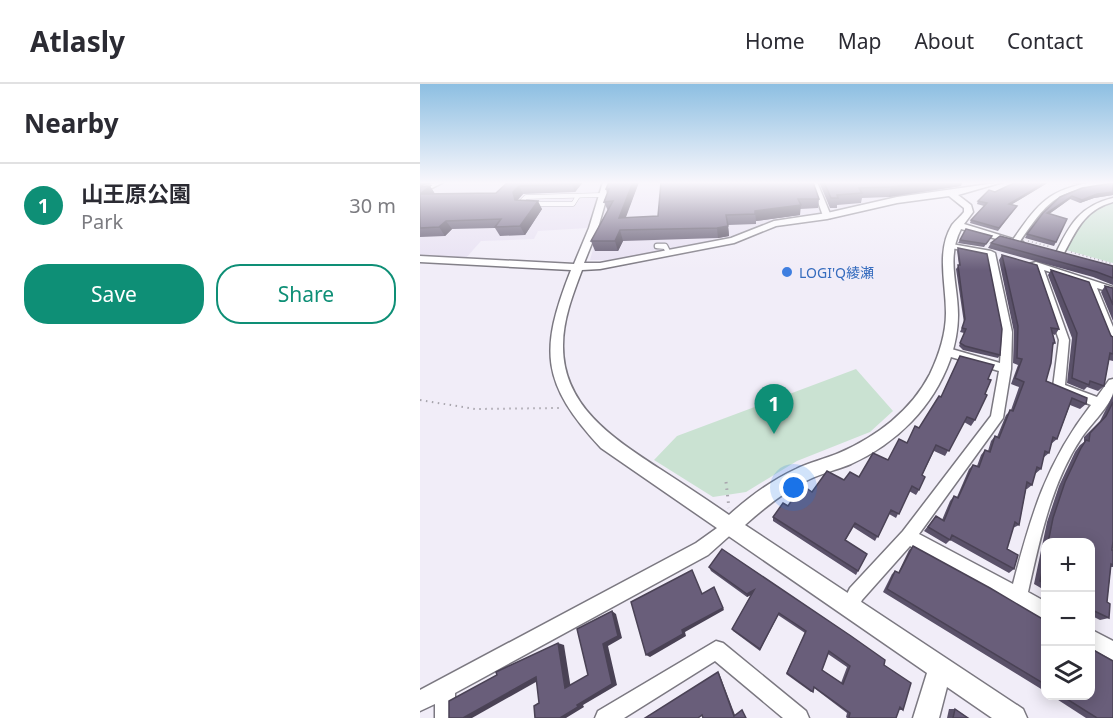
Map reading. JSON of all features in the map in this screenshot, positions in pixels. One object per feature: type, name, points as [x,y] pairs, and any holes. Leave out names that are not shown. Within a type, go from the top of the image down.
[{"type":"street","points":[[598,212],[558,322],[555,339],[556,366],[573,408],[607,444],[730,517],[850,606],[1014,718]]},
{"type":"street","points":[[825,212],[827,216]]},
{"type":"street","points":[[420,259],[578,267],[734,240],[774,224],[846,212]]},
{"type":"street","points":[[420,701],[702,549],[730,517],[799,476],[845,458],[894,432],[931,385],[948,352],[952,314],[947,267],[949,245],[957,225],[969,212]]},
{"type":"street","points":[[957,225],[1020,241],[1036,212]]},
{"type":"street","points":[[1049,250],[1064,252],[1078,218],[1085,212]]},
{"type":"street","points":[[850,606],[856,594],[908,536],[997,418],[1005,369],[1007,332],[996,254],[949,245]]},
{"type":"street","points":[[1019,261],[1113,290]]},
{"type":"street","points":[[1038,266],[1064,340],[1059,387],[1101,404]]},
{"type":"street","points":[[1089,281],[1113,340]]},
{"type":"street","points":[[948,352],[1005,369]]},
{"type":"street","points":[[1018,597],[1040,509],[1068,447],[1101,404],[1113,383]]},
{"type":"street","points":[[908,536],[1041,609]]},
{"type":"street","points":[[1095,641],[1113,651]]},
{"type":"street","points":[[605,718],[716,650],[797,717]]},
{"type":"street","points":[[926,718],[940,669]]},
{"type":"street","points":[[445,687],[445,718]]},
{"type":"lane","points":[[657,246],[665,246],[668,252]]},
{"type":"path","points":[[1020,241],[1113,264]]},
{"type":"path","points":[[420,400],[445,402],[475,409],[573,408]]},
{"type":"path","points":[[726,482],[730,517]]},
{"type":"shaded area","points":[[420,212],[593,212],[588,228],[538,231],[534,239],[481,241],[466,258],[420,256]]},
{"type":"shaded area","points":[[604,212],[822,213],[766,223],[737,237],[616,260],[590,260]]},
{"type":"green space","points":[[1093,212],[1113,212],[1113,263],[1066,250],[1083,219]]},
{"type":"green space","points":[[856,369],[893,411],[870,432],[797,461],[746,492],[713,497],[654,460],[677,436]]},
{"type":"building","points":[[420,212],[530,212],[520,226],[495,227],[501,219],[446,221],[439,227],[420,228]]},
{"type":"building","points":[[607,212],[621,212],[619,218],[658,216],[658,212],[755,212],[755,214],[726,215],[728,226],[717,228],[620,230],[615,241],[591,241]]},
{"type":"building","points":[[979,212],[1012,212],[999,228],[971,220]]},
{"type":"building","points":[[1049,212],[1047,213],[1067,219],[1056,242],[1027,234],[1043,213]]},
{"type":"building","points":[[966,229],[992,236],[986,244],[960,240]]},
{"type":"building","points":[[1000,236],[1113,266],[1113,278],[991,243]]},
{"type":"building","points":[[958,248],[987,254],[1002,329],[1000,355],[960,343],[966,329],[962,328],[965,319]]},
{"type":"building","points":[[1002,255],[1037,265],[1059,329],[1051,328],[1055,343],[1053,343],[1046,381],[1087,398],[1086,404],[1072,398],[1057,439],[1053,437],[1049,453],[1045,451],[1041,469],[1037,467],[1032,485],[1027,482],[1019,525],[1015,522],[1007,549],[1018,555],[1014,569],[952,535],[950,540],[928,527],[936,516],[944,521],[954,496],[958,498],[973,465],[979,467],[985,450],[990,452],[995,436],[999,438],[1010,410],[1013,411],[1024,382],[1015,378],[1022,359],[1017,358],[1018,326]]},
{"type":"building","points":[[1051,270],[1089,282],[1113,337],[1113,354],[1110,353],[1104,386],[1090,381],[1089,385],[1072,378],[1077,333]]},
{"type":"building","points":[[1105,286],[1113,288],[1113,305]]},
{"type":"building","points":[[960,356],[994,365],[988,379],[991,380],[985,394],[987,395],[975,420],[967,417],[949,451],[936,445],[922,475],[925,477],[919,490],[912,486],[899,514],[891,510],[878,537],[855,523],[845,540],[867,554],[858,571],[773,517],[783,503],[788,506],[802,485],[812,492],[827,471],[844,480],[850,472],[859,477],[873,453],[888,460],[899,439],[907,443],[915,426],[919,428],[939,396],[941,397]]},
{"type":"building","points":[[1113,402],[1113,565],[1111,564],[1107,602],[1110,604],[1109,618],[1095,611],[1095,538],[1049,538],[1065,482],[1081,448],[1086,440],[1089,441],[1090,433],[1106,416]]},
{"type":"building","points":[[913,546],[1041,618],[1041,682],[887,589],[895,571],[899,573]]},
{"type":"building","points":[[722,549],[885,660],[884,665],[911,683],[903,710],[900,707],[896,718],[850,718],[850,713],[814,687],[813,692],[787,673],[806,631],[779,613],[760,649],[732,629],[754,590],[747,594],[709,567]],"holes":[[[829,651],[850,666],[843,684],[822,670]]]},
{"type":"building","points":[[692,570],[702,594],[714,587],[723,608],[682,630],[683,634],[646,655],[631,602]]},
{"type":"building","points":[[612,611],[618,636],[603,644],[612,684],[577,705],[578,707],[560,718],[535,718],[534,706],[539,703],[536,677],[463,718],[449,718],[449,701],[497,675],[496,672],[558,643],[565,688],[588,675],[577,629]]},
{"type":"building","points":[[1095,651],[1113,661],[1113,718],[1097,718],[1068,700],[1095,700]]},
{"type":"building","points":[[718,672],[734,716],[742,710],[746,718],[703,718],[702,715],[698,718],[645,718]]},
{"type":"building","points":[[955,709],[968,718],[953,718]]},
{"type":"place","name":"LOGI'Q綾瀬","points":[[787,272]]},
{"type":"place","name":"山王原公園","points":[[774,434]]}]
